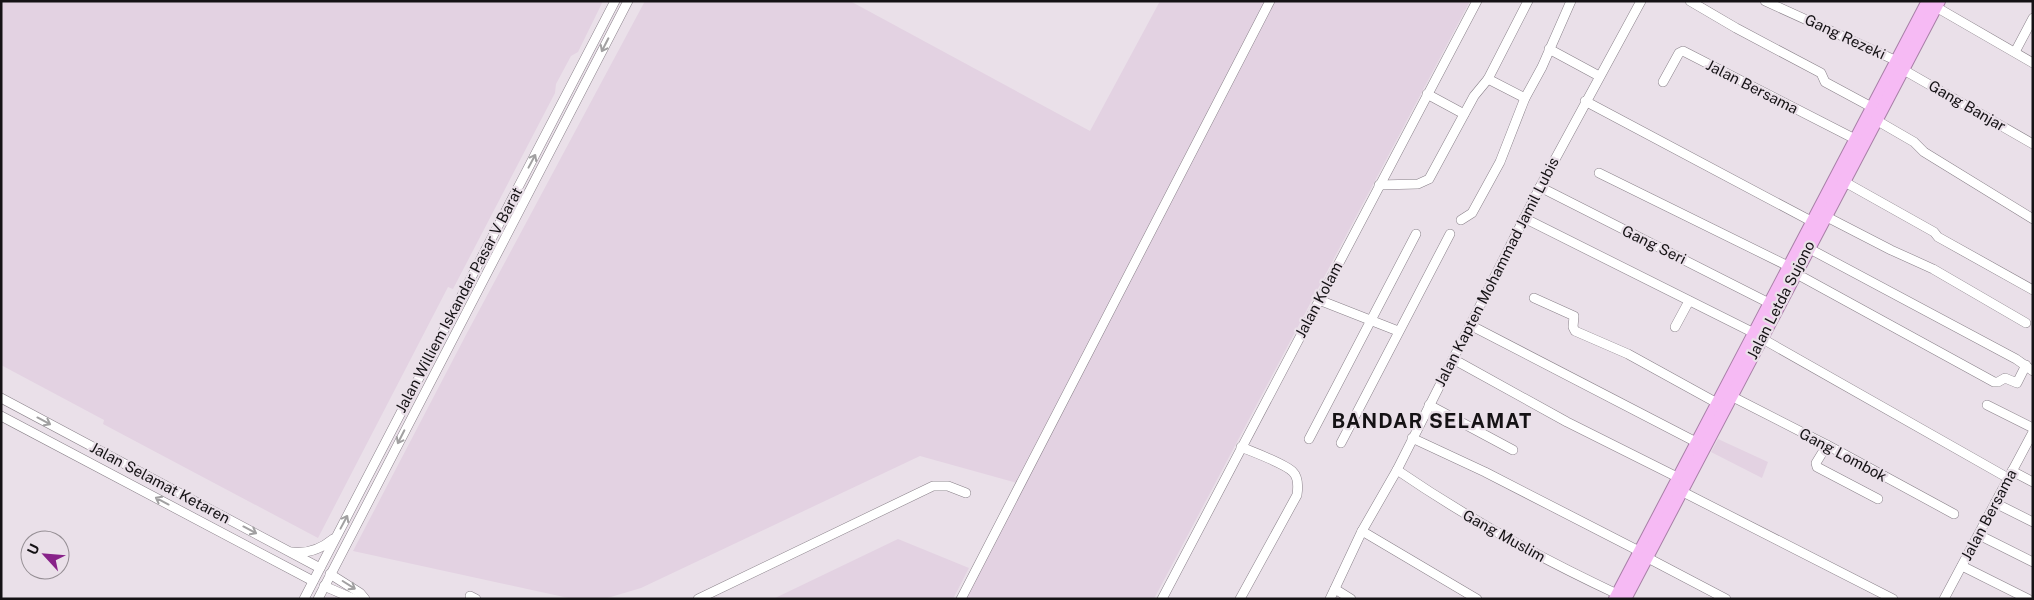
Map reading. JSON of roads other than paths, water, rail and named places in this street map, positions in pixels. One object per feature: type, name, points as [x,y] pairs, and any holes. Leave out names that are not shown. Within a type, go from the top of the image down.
[{"type":"highway","name":"Jalan Letda Sujono","points":[[1643,554],[1678,477],[1716,403],[1758,336],[1769,303],[1808,248],[1843,181],[1899,65],[1934,3]]},
{"type":"highway","name":"Jalan Letda Sujono","points":[[1619,597],[1681,491],[1731,396],[1758,336],[1792,270],[1812,221],[1855,139],[1876,113]]},
{"type":"street","name":"Jalan Williem Iskandar Pasar V Barat","points":[[304,599],[615,1]]},
{"type":"street","name":"Jalan Williem Iskandar Pasar V Barat","points":[[318,599],[628,1]]},
{"type":"street","points":[[961,599],[1270,1]]},
{"type":"street","name":"Jalan Kolam","points":[[1162,599],[1477,1]]},
{"type":"street","points":[[1380,185],[1418,184],[1428,179],[1478,89],[1488,79],[1528,1]]},
{"type":"street","points":[[1461,220],[1472,213],[1500,162],[1525,98],[1571,1]]},
{"type":"street","name":"Jalan Kapten Mohammad Jamil Lubis","points":[[1330,599],[1362,531],[1397,470],[1540,187],[1641,1]]},
{"type":"street","points":[[1690,1],[1736,28],[1821,73],[1826,82],[1876,113],[1924,152],[2033,219]]},
{"type":"street","name":"Gang Rezeki","points":[[1765,1],[1899,65]]},
{"type":"street","points":[[1934,3],[2033,63]]},
{"type":"street","points":[[2015,52],[2033,18]]},
{"type":"street","points":[[1549,49],[1599,76]]},
{"type":"street","name":"Jalan Bersama","points":[[1663,82],[1679,53],[1682,51],[1855,139]]},
{"type":"street","name":"Gang Banjar","points":[[1899,65],[2033,144]]},
{"type":"street","points":[[1488,79],[1525,98]]},
{"type":"street","points":[[1427,94],[1464,114]]},
{"type":"street","points":[[1585,101],[1812,221]]},
{"type":"street","points":[[546,134],[556,138]]},
{"type":"street","points":[[1599,173],[1792,270],[1994,382],[2005,378],[2017,383],[2029,368],[1884,287],[1808,248]]},
{"type":"street","points":[[1843,181],[2033,290]]},
{"type":"street","name":"Gang Seri","points":[[1540,187],[1769,303]]},
{"type":"street","points":[[511,201],[521,206]]},
{"type":"street","points":[[1825,216],[1933,269],[2026,324]]},
{"type":"street","points":[[1524,218],[1758,336],[2010,475],[2033,482]]},
{"type":"street","points":[[1309,439],[1416,234]]},
{"type":"street","points":[[1341,444],[1450,234]]},
{"type":"street","points":[[1534,298],[1574,316],[1573,327],[1575,330],[1628,354],[1716,403]]},
{"type":"street","points":[[1319,300],[1398,331]]},
{"type":"street","points":[[1675,327],[1689,301]]},
{"type":"street","points":[[1470,325],[1696,442]]},
{"type":"street","points":[[1453,359],[1567,422],[1678,477]]},
{"type":"street","points":[[417,380],[428,386]]},
{"type":"street","name":"Gang Lombok","points":[[1731,396],[1954,514]]},
{"type":"street","name":"Jalan Selamat Ketaren","points":[[1,398],[320,568]]},
{"type":"street","points":[[1429,405],[1513,450]]},
{"type":"street","points":[[1987,405],[2033,430]]},
{"type":"street","name":"Jalan Selamat Ketaren","points":[[1,416],[313,581]]},
{"type":"street","name":"Jalan Bersama","points":[[1944,599],[2033,430]]},
{"type":"street","points":[[1412,438],[1485,472],[1726,599]]},
{"type":"street","points":[[1826,445],[1816,463],[1817,467],[1878,499]]},
{"type":"street","points":[[1240,599],[1297,495],[1298,489],[1297,479],[1291,470],[1241,447]]},
{"type":"street","name":"Gang Muslim","points":[[1397,470],[1482,525],[1541,558],[1619,597]]},
{"type":"street","points":[[698,599],[933,486],[948,486],[966,493]]},
{"type":"street","points":[[1681,491],[1893,599]]},
{"type":"street","points":[[180,510],[186,497]]},
{"type":"street","points":[[1996,503],[2033,522]]},
{"type":"street","points":[[1362,531],[1477,599]]},
{"type":"street","points":[[1979,535],[2033,562]]},
{"type":"street","points":[[290,552],[310,552],[319,549],[336,537]]},
{"type":"street","points":[[1962,566],[2028,599]]},
{"type":"street","points":[[330,574],[360,592],[365,599]]},
{"type":"street","points":[[324,586],[354,599]]},
{"type":"street","points":[[1335,589],[1351,599]]},
{"type":"district","name":"BANDAR SELAMAT","points":[[1432,421]]}]
